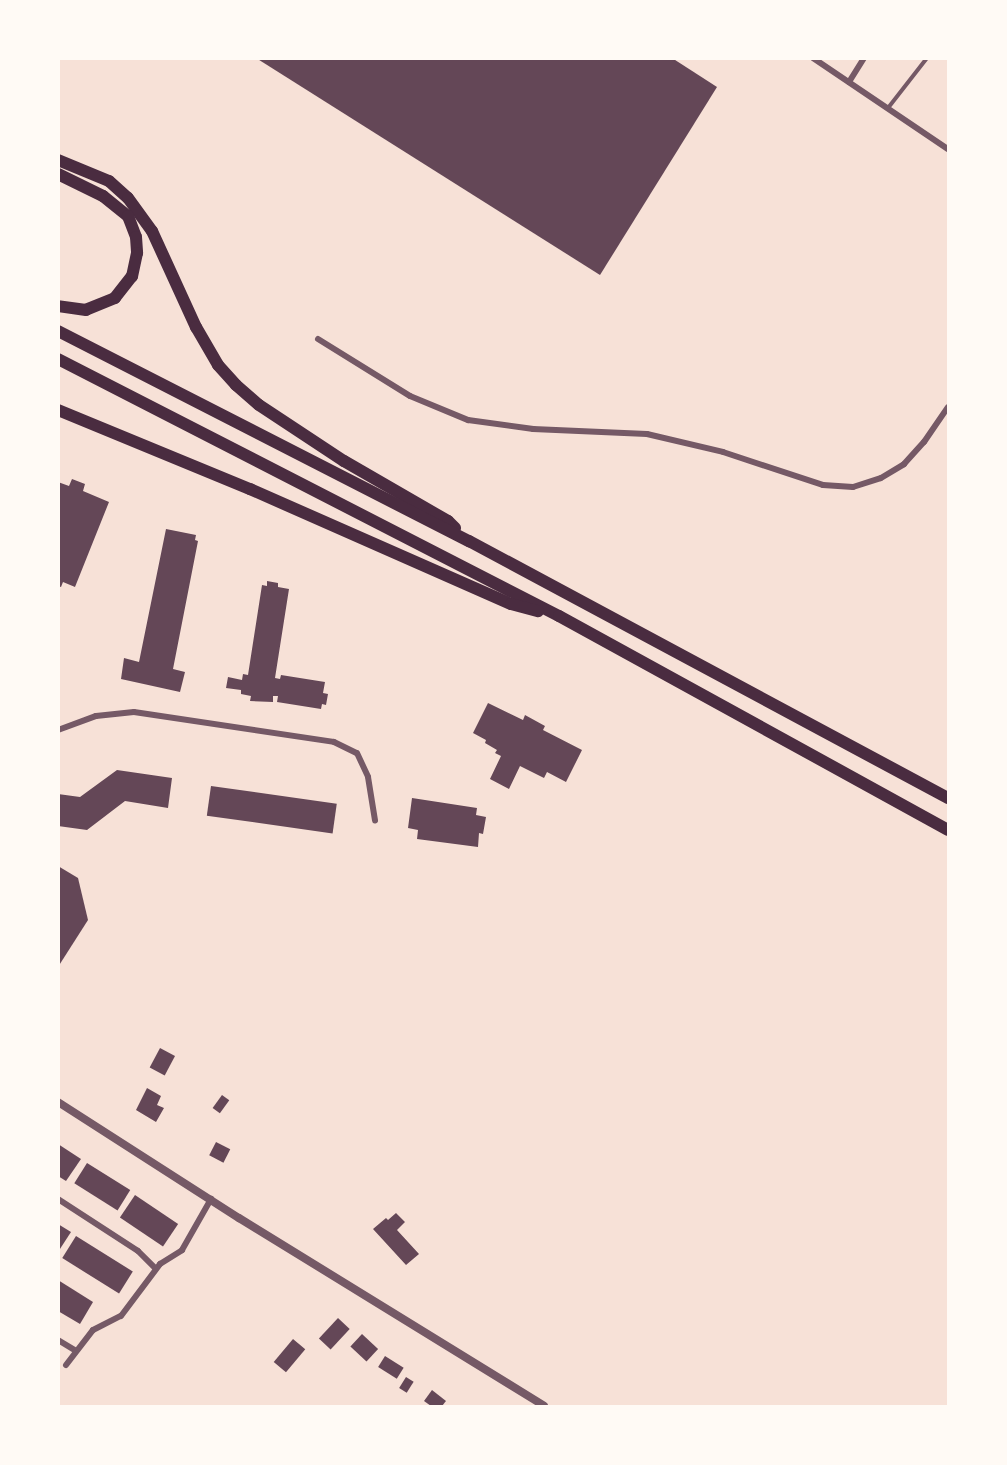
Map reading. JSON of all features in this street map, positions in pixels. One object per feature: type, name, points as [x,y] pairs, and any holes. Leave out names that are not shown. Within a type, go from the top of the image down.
[{"type":"highway","points":[[58,160],[109,181],[128,198],[152,231],[196,327],[218,365],[236,385],[259,405],[344,461],[448,521],[470,541]]},
{"type":"highway","points":[[58,174],[103,196],[128,216],[136,237],[137,253],[132,276],[115,298],[86,310],[58,306]]},
{"type":"highway","points":[[58,331],[470,541],[948,798]]},
{"type":"highway","points":[[58,359],[559,616],[948,830]]},
{"type":"highway","points":[[58,410],[250,489],[511,604],[559,616]]},
{"type":"street","points":[[813,58],[948,148]]},
{"type":"street","points":[[849,82],[864,58]]},
{"type":"street","points":[[318,339],[410,396],[468,420],[533,429],[647,434],[723,452],[823,485],[853,488],[881,478],[910,456],[948,407]]},
{"type":"street","points":[[58,730],[96,716],[134,712],[334,742],[357,753],[368,777],[375,820]]},
{"type":"street","points":[[58,1102],[544,1407]]},
{"type":"street","points":[[58,1199],[138,1251],[156,1269]]},
{"type":"street","points":[[66,1365],[93,1330],[121,1316],[160,1263],[182,1250],[211,1200]]},
{"type":"street","points":[[58,1340],[76,1351]]},
{"type":"lane","points":[[888,108],[927,58]]},
{"type":"building","points":[[256,58],[672,58],[717,87],[600,275]]},
{"type":"building","points":[[72,479],[85,484],[83,491],[109,502],[75,587],[63,582],[61,587],[58,586],[58,482],[69,486]]},
{"type":"building","points":[[166,529],[196,535],[195,540],[198,541],[173,669],[185,672],[180,692],[121,679],[124,658],[139,662]]},
{"type":"building","points":[[267,581],[278,583],[278,587],[289,589],[275,678],[280,679],[281,675],[325,682],[323,693],[328,694],[326,705],[322,704],[321,709],[277,702],[278,696],[273,696],[273,702],[250,701],[251,696],[241,694],[241,690],[226,688],[228,677],[242,680],[243,674],[248,675],[262,585],[267,586]]},
{"type":"building","points":[[488,703],[523,720],[525,715],[545,726],[543,730],[582,750],[566,782],[547,772],[544,778],[520,766],[509,789],[490,779],[501,756],[495,753],[497,750],[485,743],[486,740],[473,733]]},
{"type":"building","points":[[117,770],[172,778],[168,808],[125,801],[87,830],[58,826],[58,794],[80,797]]},
{"type":"building","points":[[211,786],[337,804],[333,833],[207,816]]},
{"type":"building","points":[[412,798],[477,808],[476,815],[486,817],[483,834],[479,833],[478,847],[417,839],[418,830],[408,828]]},
{"type":"building","points":[[58,866],[78,878],[88,920],[58,967]]},
{"type":"building","points":[[160,1048],[175,1056],[165,1075],[150,1067]]},
{"type":"building","points":[[147,1088],[161,1096],[157,1105],[164,1108],[156,1122],[136,1110]]},
{"type":"building","points":[[222,1095],[229,1100],[220,1113],[213,1108]]},
{"type":"building","points":[[216,1142],[230,1149],[223,1163],[209,1155]]},
{"type":"building","points":[[58,1144],[81,1159],[66,1181],[58,1176]]},
{"type":"building","points":[[87,1163],[130,1190],[118,1210],[74,1183]]},
{"type":"building","points":[[135,1195],[178,1224],[163,1246],[120,1217]]},
{"type":"building","points":[[396,1213],[405,1222],[397,1230],[419,1254],[406,1265],[373,1229]]},
{"type":"building","points":[[58,1224],[71,1232],[58,1252]]},
{"type":"building","points":[[76,1236],[133,1272],[119,1294],[62,1258]]},
{"type":"building","points":[[58,1280],[93,1302],[80,1324],[58,1311]]},
{"type":"building","points":[[338,1318],[350,1329],[331,1349],[319,1338]]},
{"type":"building","points":[[362,1334],[378,1349],[366,1361],[350,1346]]},
{"type":"building","points":[[293,1339],[305,1349],[286,1372],[274,1362]]},
{"type":"building","points":[[385,1356],[404,1368],[397,1379],[378,1367]]},
{"type":"building","points":[[406,1377],[414,1382],[407,1393],[399,1388]]},
{"type":"building","points":[[432,1390],[446,1401],[442,1406],[431,1406],[424,1401]]}]
